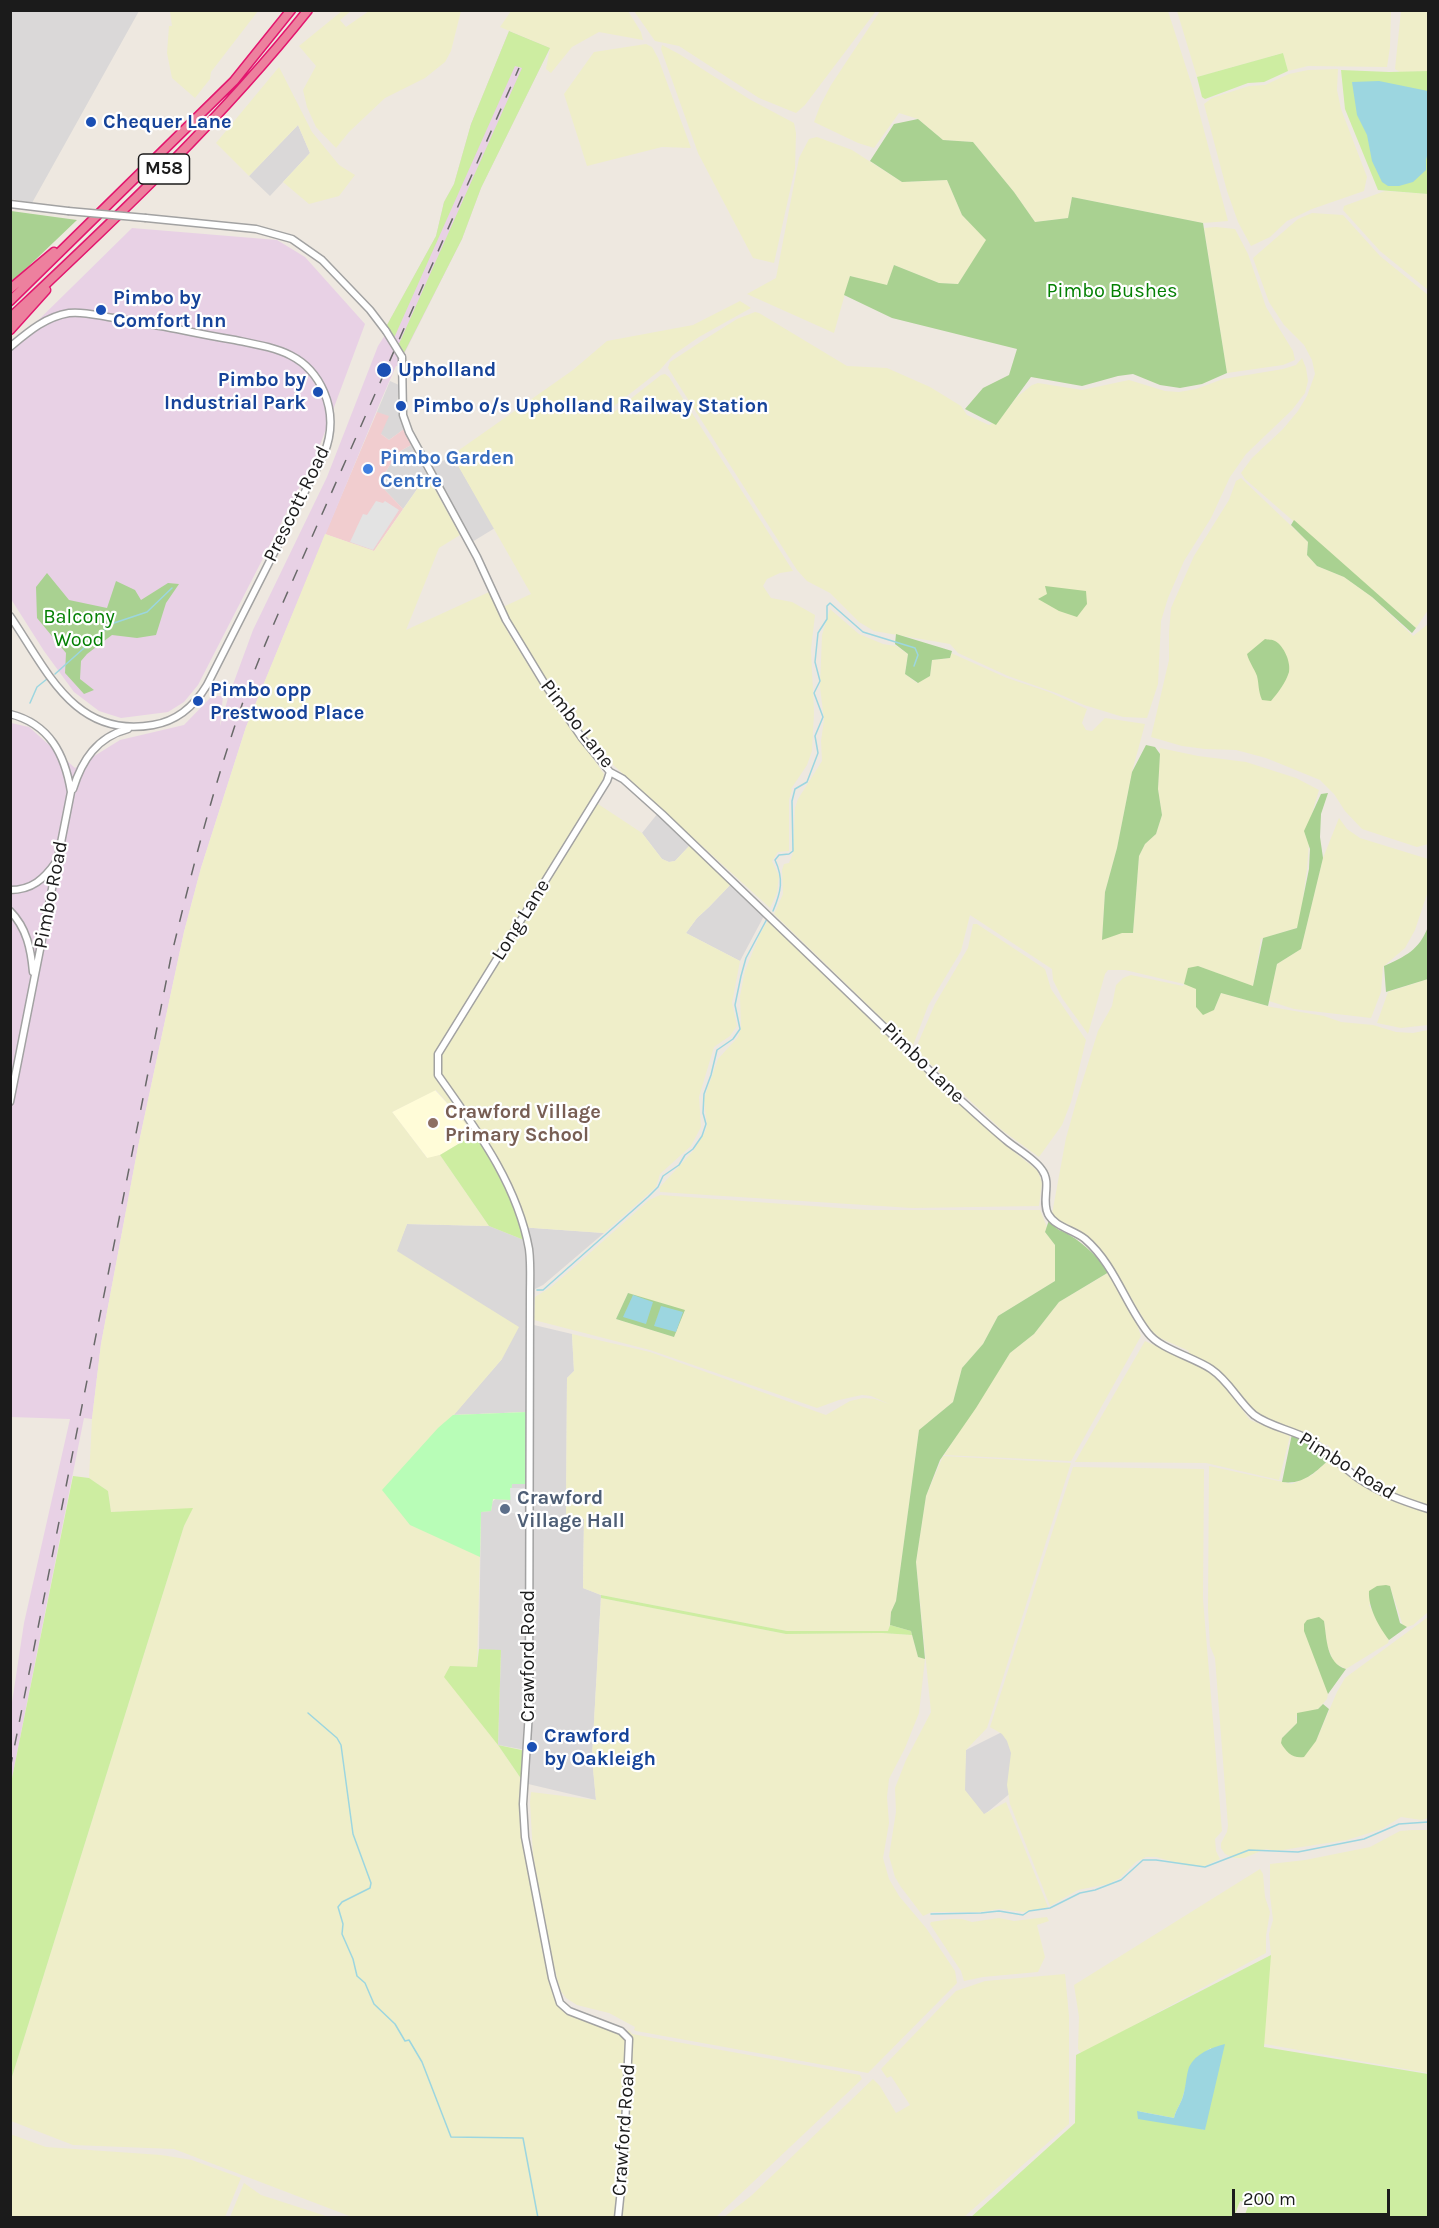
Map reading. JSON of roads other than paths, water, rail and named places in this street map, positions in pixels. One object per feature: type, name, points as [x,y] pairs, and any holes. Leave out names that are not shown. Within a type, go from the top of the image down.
[{"type":"highway","name":"M58","points":[[10,301],[234,81],[291,10]]},
{"type":"highway","name":"M58","points":[[10,318],[217,117],[308,10]]},
{"type":"highway","name":"M58","points":[[10,289],[47,257],[80,233]]},
{"type":"highway","points":[[10,330],[40,298],[61,270]]},
{"type":"street","name":"Pimbo Lane","points":[[10,204],[267,231],[292,239],[312,251],[350,287],[387,331],[402,357],[403,415],[409,432],[477,557],[513,633],[576,729],[610,772],[623,779],[662,814],[956,1096],[1041,1168],[1046,1179],[1046,1199]]},
{"type":"street","name":"Prescott Road","points":[[10,347],[49,319],[75,313],[95,314],[282,350],[295,357],[312,372],[326,398],[330,413],[330,430],[324,454],[202,693],[187,709],[173,718],[159,724],[131,728],[103,722],[84,713],[67,699],[10,616]]},
{"type":"street","name":"Pimbo Road","points":[[10,714],[21,717],[44,730],[57,746],[68,771],[71,792],[10,1102]]},
{"type":"street","points":[[71,792],[81,767],[94,748],[111,736],[131,728]]},
{"type":"street","name":"Long Lane","points":[[437,1070],[438,1054],[607,781],[610,772]]},
{"type":"street","points":[[10,890],[34,885],[46,875],[58,859]]},
{"type":"street","points":[[10,911],[19,922],[28,941],[34,981]]},
{"type":"street","name":"Crawford Road","points":[[437,1070],[438,1075],[480,1136],[510,1188],[529,1249],[529,1712],[523,1804],[525,1837],[552,1978],[560,2003],[569,2011],[621,2031],[629,2039],[623,2170],[618,2217]]},
{"type":"street","name":"Pimbo Road","points":[[1046,1199],[1046,1208],[1050,1216],[1086,1240],[1106,1263],[1147,1332],[1156,1341],[1211,1369],[1225,1380],[1245,1406],[1261,1420],[1304,1437],[1360,1479],[1383,1493],[1428,1509]]},
{"type":"water","points":[[1379,81],[1428,91],[1426,170],[1413,182],[1399,186],[1388,186],[1382,182],[1372,161],[1367,135],[1357,115],[1352,82]]},
{"type":"water","points":[[633,1295],[653,1302],[646,1324],[623,1317]]},
{"type":"water","points":[[661,1306],[683,1312],[676,1332],[654,1326]]},
{"type":"water","points":[[1225,2044],[1205,2130],[1138,2119],[1137,2111],[1174,2118],[1182,2099],[1192,2062],[1204,2052]]},
{"type":"waterway","points":[[55,674],[111,624],[147,612],[172,588]]},
{"type":"waterway","points":[[773,911],[780,886],[780,873],[775,860],[779,855],[793,851],[792,801],[795,789],[807,782],[818,753],[815,736],[823,717],[814,693],[820,681],[815,662],[818,633],[827,619],[827,606],[830,603],[863,632],[915,648],[918,655],[914,666]]},
{"type":"waterway","points":[[30,703],[37,687],[47,679]]},
{"type":"waterway","points":[[537,1290],[543,1290],[648,1197],[658,1187],[663,1176],[679,1165],[702,1136],[706,1124],[703,1113],[704,1094],[717,1050],[733,1039],[740,1029],[735,1005],[741,976],[746,958],[768,917]]},
{"type":"waterway","points":[[308,1713],[337,1738],[341,1745],[353,1834],[371,1883],[370,1888],[342,1902],[338,1907],[343,1924],[342,1934],[353,1959],[357,1976],[365,1983],[374,2004],[395,2024],[405,2041],[409,2040],[422,2062],[451,2137],[523,2138],[538,2218]]},
{"type":"waterway","points":[[931,1914],[999,1911],[1023,1915],[1029,1911],[1050,1908],[1080,1893],[1121,1880],[1143,1860],[1205,1867],[1249,1850],[1298,1852],[1364,1839],[1399,1824],[1428,1822]]},
{"type":"railway","points":[[10,1769],[171,957],[215,788],[236,721],[270,632],[519,68]]},
{"type":"place","name":"Chequer Lane","points":[[91,122]]},
{"type":"place","name":"Pimbo by Comfort Inn","points":[[101,310]]},
{"type":"place","name":"Upholland","points":[[384,370]]},
{"type":"place","name":"Pimbo by Industrial Park","points":[[318,392]]},
{"type":"place","name":"Pimbo o/s Upholland Railway Station","points":[[401,406]]},
{"type":"place","name":"Pimbo Garden Centre","points":[[368,469]]},
{"type":"place","name":"Pimbo opp Prestwood Place","points":[[198,701]]},
{"type":"place","name":"Crawford Village Primary School","points":[[433,1123]]},
{"type":"place","name":"Crawford Village Hall","points":[[505,1509]]},
{"type":"place","name":"Crawford by Oakleigh","points":[[532,1747]]},
{"type":"park label","name":"Pimbo Bushes","points":[[1112,291]]},
{"type":"park label","name":"Balcony Wood","points":[[79,628]]}]
